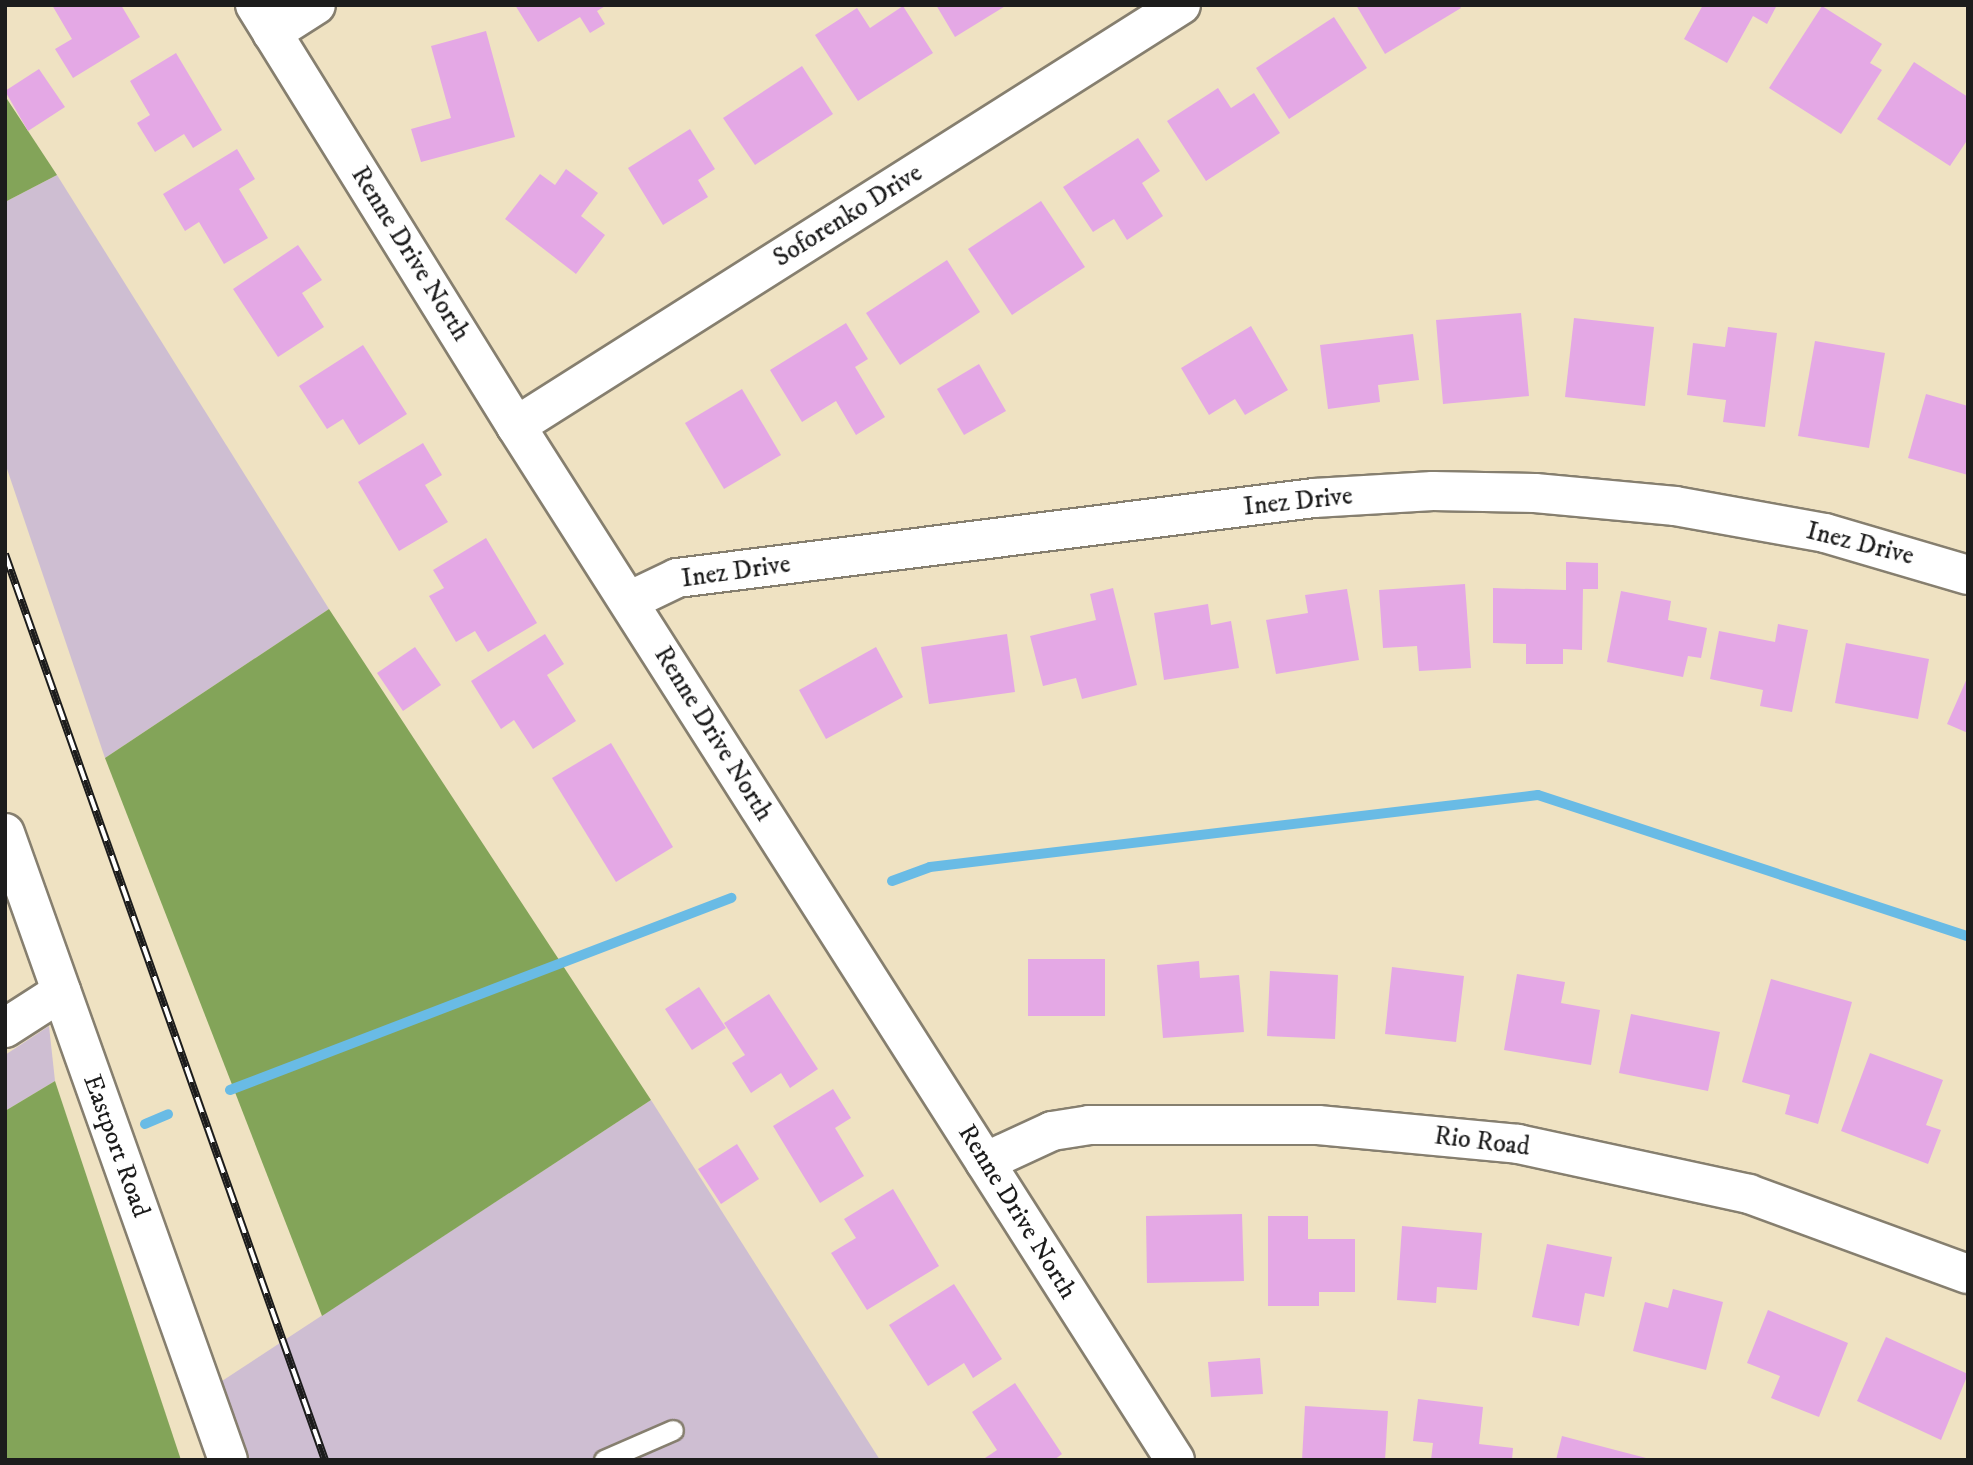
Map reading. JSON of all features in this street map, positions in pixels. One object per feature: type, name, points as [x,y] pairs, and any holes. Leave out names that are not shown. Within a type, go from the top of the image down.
[{"type":"street","points":[[264,19],[316,5]]},
{"type":"street","name":"Soforenko Drive","points":[[516,426],[1181,5]]},
{"type":"street","name":"Renne Drive North","points":[[264,19],[516,426],[1175,1460]]},
{"type":"street","name":"Inez Drive","points":[[629,601],[677,578],[1314,498],[1433,491],[1535,493],[1675,506],[1825,533],[1968,575]]},
{"type":"street","name":"Eastport Road","points":[[5,833],[228,1460]]},
{"type":"street","points":[[5,1028],[61,992]]},
{"type":"street","name":"Rio Road","points":[[985,1162],[1052,1131],[1089,1125],[1318,1125],[1518,1144],[1749,1194],[1968,1274]]},
{"type":"lane","points":[[604,1460],[673,1430]]},
{"type":"shaded area","points":[[57,175],[329,609],[105,758],[5,463],[5,202]]},
{"type":"shaded area","points":[[49,1026],[55,1081],[5,1111],[5,1055]]},
{"type":"shaded area","points":[[651,1100],[880,1460],[249,1460],[222,1381]]},
{"type":"green space","points":[[5,96],[57,175],[5,202]]},
{"type":"green space","points":[[329,609],[651,1100],[322,1316],[105,758]]},
{"type":"green space","points":[[55,1081],[181,1460],[5,1460],[5,1111]]},
{"type":"building","points":[[52,5],[121,5],[140,37],[73,78],[55,49],[72,39]]},
{"type":"building","points":[[515,5],[607,5],[597,11],[605,24],[590,33],[580,17],[538,42]]},
{"type":"building","points":[[936,5],[1007,5],[955,37]]},
{"type":"building","points":[[1356,5],[1459,5],[1461,8],[1385,54]]},
{"type":"building","points":[[1703,5],[1777,5],[1767,24],[1753,16],[1727,63],[1684,39]]},
{"type":"building","points":[[903,6],[933,53],[858,101],[815,35],[857,8],[870,28]]},
{"type":"building","points":[[1822,6],[1882,44],[1870,63],[1882,70],[1841,134],[1769,88]]},
{"type":"building","points":[[1334,17],[1367,68],[1289,119],[1256,68]]},
{"type":"building","points":[[486,31],[515,137],[421,162],[411,129],[451,118],[431,46]]},
{"type":"building","points":[[176,53],[222,130],[193,148],[184,134],[155,152],[137,123],[150,115],[130,81]]},
{"type":"building","points":[[1914,62],[1968,97],[1968,139],[1950,166],[1877,119]]},
{"type":"building","points":[[802,66],[833,114],[755,165],[723,118]]},
{"type":"building","points":[[39,69],[65,107],[28,131],[5,91]]},
{"type":"building","points":[[1218,88],[1231,108],[1254,93],[1280,133],[1206,181],[1167,121]]},
{"type":"building","points":[[690,129],[715,169],[698,180],[708,197],[663,225],[628,168]]},
{"type":"building","points":[[1138,138],[1160,171],[1142,183],[1163,216],[1127,240],[1114,219],[1093,232],[1063,187]]},
{"type":"building","points":[[237,149],[255,179],[239,189],[268,238],[224,264],[199,222],[185,231],[163,194]]},
{"type":"building","points":[[566,169],[598,193],[581,216],[605,235],[576,274],[505,219],[540,174],[555,185]]},
{"type":"building","points":[[1041,201],[1085,267],[1012,315],[968,249]]},
{"type":"building","points":[[298,245],[322,280],[302,293],[324,327],[278,357],[233,289]]},
{"type":"building","points":[[947,260],[980,312],[900,365],[866,313]]},
{"type":"building","points":[[1521,313],[1529,396],[1443,404],[1436,320]]},
{"type":"building","points":[[1574,318],[1654,327],[1645,406],[1565,397]]},
{"type":"building","points":[[846,323],[868,359],[855,367],[885,417],[856,435],[836,401],[802,422],[770,370]]},
{"type":"building","points":[[1251,326],[1288,390],[1245,415],[1235,399],[1209,415],[1181,368]]},
{"type":"building","points":[[1728,327],[1777,333],[1765,427],[1723,422],[1726,400],[1687,395],[1693,343],[1725,347]]},
{"type":"building","points":[[1413,334],[1419,380],[1378,385],[1380,402],[1328,409],[1320,345]]},
{"type":"building","points":[[1815,341],[1885,353],[1869,448],[1798,436]]},
{"type":"building","points":[[363,345],[407,414],[359,445],[343,419],[327,429],[299,386]]},
{"type":"building","points":[[979,364],[1006,411],[964,435],[937,389]]},
{"type":"building","points":[[742,389],[781,455],[724,489],[685,423]]},
{"type":"building","points":[[1926,394],[1968,406],[1968,475],[1908,458]]},
{"type":"building","points":[[423,443],[442,475],[425,485],[448,522],[399,551],[358,482]]},
{"type":"building","points":[[486,538],[537,623],[488,652],[475,631],[456,642],[429,596],[444,588],[433,570]]},
{"type":"building","points":[[1566,562],[1598,563],[1598,589],[1583,589],[1582,650],[1563,649],[1563,664],[1526,664],[1526,644],[1493,643],[1493,588],[1566,590]]},
{"type":"building","points":[[1465,584],[1471,668],[1419,671],[1417,646],[1383,648],[1379,590]]},
{"type":"building","points":[[1113,588],[1137,685],[1082,699],[1076,678],[1043,686],[1030,636],[1096,620],[1090,594]]},
{"type":"building","points":[[1347,589],[1359,660],[1276,674],[1266,620],[1308,613],[1305,595]]},
{"type":"building","points":[[1621,591],[1671,601],[1668,620],[1707,628],[1701,658],[1688,656],[1683,677],[1607,662]]},
{"type":"building","points":[[1208,604],[1211,625],[1231,621],[1239,668],[1164,680],[1154,613]]},
{"type":"building","points":[[1778,624],[1808,630],[1792,712],[1760,706],[1763,690],[1710,679],[1719,631],[1775,642]]},
{"type":"building","points":[[545,634],[564,664],[547,675],[576,721],[533,749],[514,720],[501,729],[471,681]]},
{"type":"building","points":[[1007,634],[1015,692],[929,704],[921,647]]},
{"type":"building","points":[[1846,643],[1929,659],[1918,719],[1835,703]]},
{"type":"building","points":[[415,647],[441,685],[403,711],[377,673]]},
{"type":"building","points":[[876,647],[903,697],[826,739],[799,690]]},
{"type":"building","points":[[1968,676],[1968,733],[1947,724]]},
{"type":"building","points":[[611,743],[673,847],[616,882],[552,778]]},
{"type":"building","points":[[1028,959],[1105,959],[1105,1016],[1028,1016]]},
{"type":"building","points":[[1199,961],[1200,978],[1239,975],[1244,1032],[1163,1038],[1157,965]]},
{"type":"building","points":[[1392,967],[1464,976],[1456,1042],[1385,1034]]},
{"type":"building","points":[[1270,971],[1338,975],[1335,1039],[1267,1036]]},
{"type":"building","points":[[1517,974],[1565,982],[1561,1003],[1600,1010],[1591,1065],[1504,1050]]},
{"type":"building","points":[[1771,979],[1852,1002],[1818,1124],[1785,1114],[1790,1095],[1742,1082]]},
{"type":"building","points":[[699,987],[726,1028],[692,1050],[665,1009]]},
{"type":"building","points":[[769,994],[818,1069],[790,1088],[781,1073],[751,1093],[732,1063],[745,1055],[724,1023]]},
{"type":"building","points":[[1631,1014],[1720,1032],[1708,1091],[1619,1073]]},
{"type":"building","points":[[1870,1053],[1943,1080],[1926,1125],[1941,1130],[1928,1164],[1841,1131]]},
{"type":"building","points":[[833,1089],[851,1118],[835,1128],[864,1176],[820,1203],[773,1126]]},
{"type":"building","points":[[737,1144],[759,1179],[721,1204],[698,1169]]},
{"type":"building","points":[[893,1189],[939,1266],[867,1310],[831,1253],[856,1238],[844,1219]]},
{"type":"building","points":[[1242,1214],[1244,1281],[1147,1283],[1146,1216]]},
{"type":"building","points":[[1268,1216],[1308,1216],[1308,1239],[1355,1239],[1355,1292],[1319,1292],[1319,1306],[1268,1306]]},
{"type":"building","points":[[1402,1226],[1482,1233],[1477,1290],[1437,1287],[1436,1303],[1397,1300]]},
{"type":"building","points":[[1547,1244],[1612,1257],[1604,1297],[1585,1293],[1579,1326],[1532,1317]]},
{"type":"building","points":[[954,1284],[1002,1359],[973,1378],[964,1363],[928,1386],[889,1325]]},
{"type":"building","points":[[1673,1289],[1723,1302],[1706,1370],[1633,1351],[1645,1302],[1668,1308]]},
{"type":"building","points":[[1768,1310],[1848,1343],[1819,1417],[1771,1398],[1780,1376],[1747,1363]]},
{"type":"building","points":[[1886,1337],[1968,1374],[1941,1440],[1857,1401]]},
{"type":"building","points":[[1260,1358],[1263,1394],[1211,1397],[1208,1362]]},
{"type":"building","points":[[1015,1383],[1062,1454],[1054,1460],[982,1460],[997,1450],[972,1412]]},
{"type":"building","points":[[1418,1399],[1483,1407],[1479,1444],[1513,1448],[1512,1460],[1431,1460],[1433,1443],[1413,1441]]},
{"type":"building","points":[[1305,1406],[1388,1411],[1385,1460],[1302,1460]]},
{"type":"building","points":[[1562,1436],[1646,1458],[1556,1460]]},
{"type":"waterway","points":[[892,881],[930,867],[1538,795],[1968,936]]},
{"type":"waterway","points":[[230,1090],[731,898]]},
{"type":"waterway","points":[[145,1124],[168,1114]]},
{"type":"railway","points":[[5,554],[325,1460]]}]
